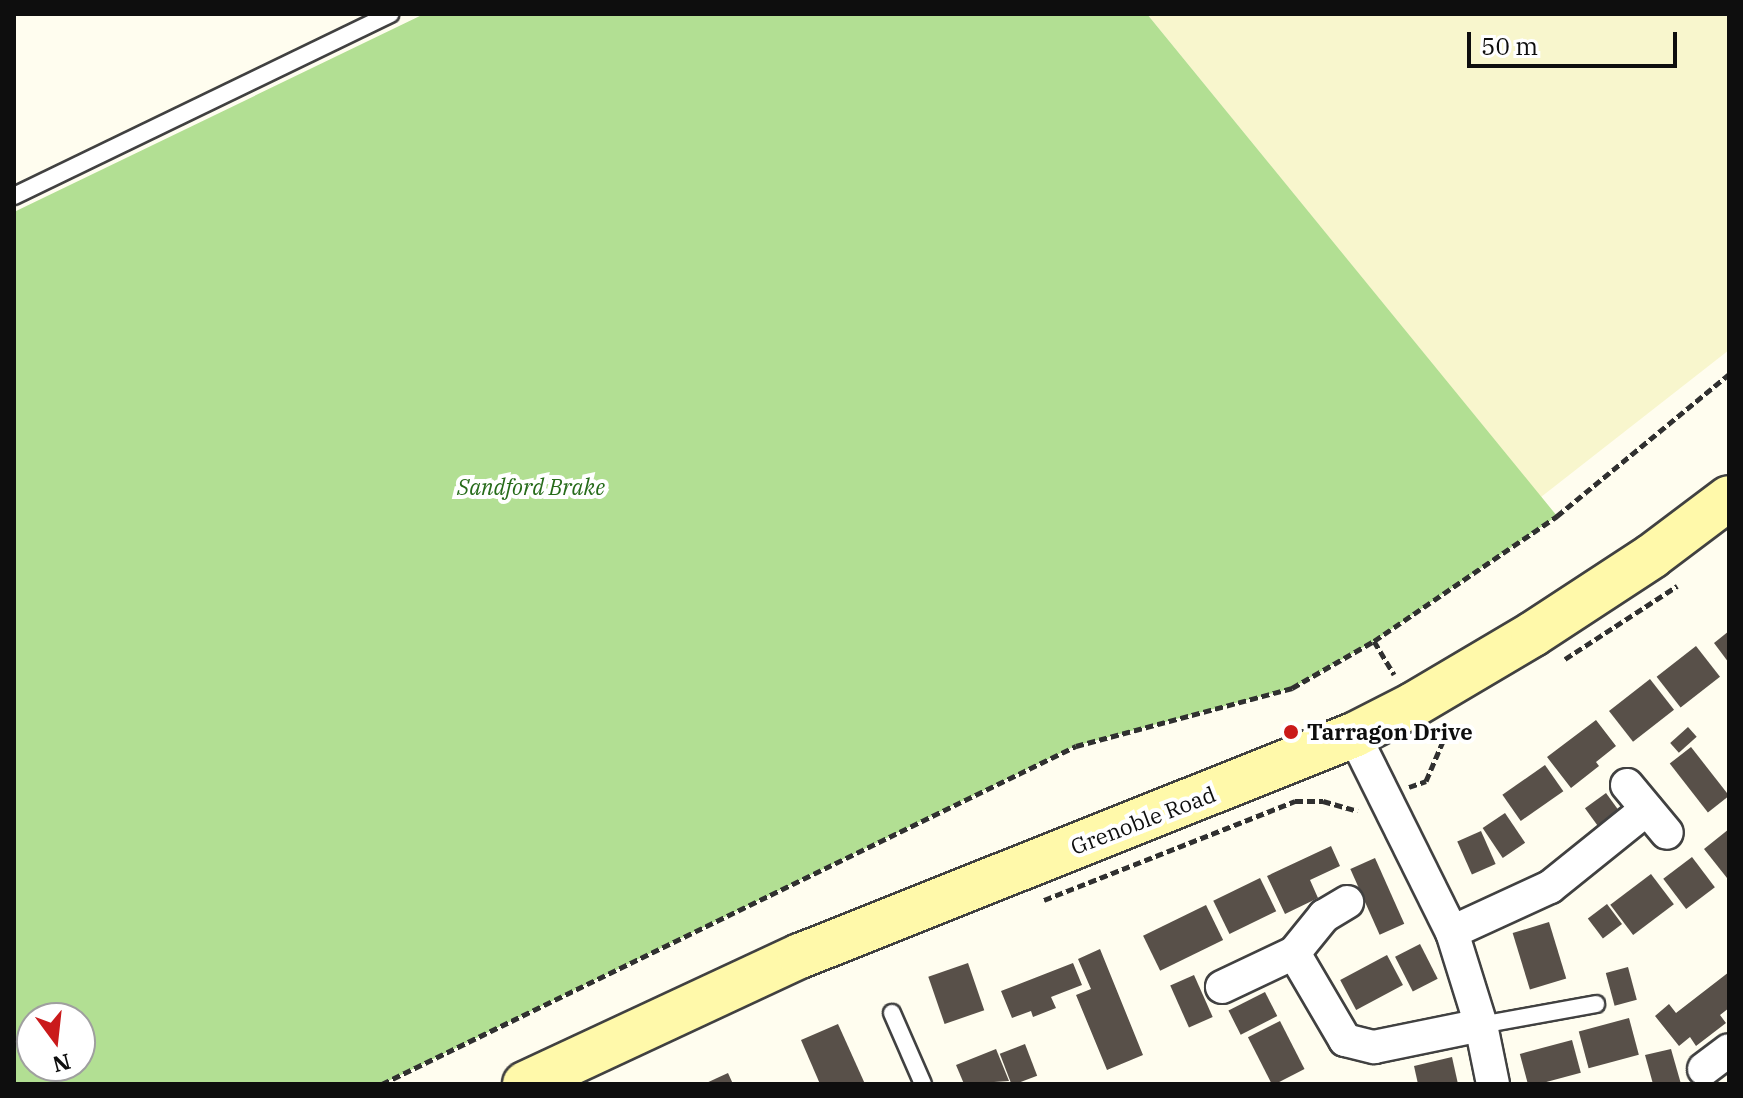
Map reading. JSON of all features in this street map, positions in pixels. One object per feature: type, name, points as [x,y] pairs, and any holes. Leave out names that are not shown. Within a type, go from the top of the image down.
[{"type":"street","name":"Grenoble Road","points":[[525,1084],[691,1004],[814,950],[1354,735],[1413,705],[1533,634],[1652,556],[1729,498]]},
{"type":"street","points":[[1354,735],[1452,932],[1481,1025],[1493,1084]]},
{"type":"street","points":[[1452,932],[1550,887],[1647,809]]},
{"type":"street","points":[[1222,987],[1294,953],[1324,916],[1347,902]]},
{"type":"street","points":[[1294,953],[1345,1040],[1374,1047],[1481,1025]]},
{"type":"lane","points":[[14,196],[390,14]]},
{"type":"lane","points":[[1481,1025],[1596,1004]]},
{"type":"lane","points":[[892,1013],[923,1084]]},
{"type":"path","points":[[382,1084],[1076,746],[1292,688],[1374,641],[1557,516],[1729,374]]},
{"type":"shaded area","points":[[1147,14],[1729,14],[1729,350],[1541,497]]},
{"type":"green space","name":"Sandford Brake","points":[[424,14],[1147,14],[1557,516],[1374,641],[1292,688],[1075,746],[382,1084],[14,1084],[14,212]]},
{"type":"building","points":[[1729,631],[1729,663],[1714,643]]},
{"type":"building","points":[[1696,646],[1720,677],[1681,708],[1657,677]]},
{"type":"building","points":[[1650,679],[1674,710],[1633,742],[1609,711]]},
{"type":"building","points":[[1596,720],[1616,746],[1596,762],[1599,766],[1571,788],[1547,757]]},
{"type":"building","points":[[1688,727],[1697,737],[1679,753],[1670,743]]},
{"type":"building","points":[[1691,747],[1729,796],[1708,812],[1670,764]]},
{"type":"building","points":[[1545,765],[1563,791],[1521,821],[1502,795]]},
{"type":"building","points":[[1606,793],[1621,814],[1600,829],[1585,808]]},
{"type":"building","points":[[1505,813],[1525,843],[1503,858],[1483,828]]},
{"type":"building","points":[[1729,829],[1729,877],[1727,878],[1704,849]]},
{"type":"building","points":[[1481,831],[1496,864],[1472,874],[1457,842]]},
{"type":"building","points":[[1331,846],[1340,866],[1310,880],[1318,898],[1285,914],[1267,876]]},
{"type":"building","points":[[1692,857],[1715,887],[1686,909],[1663,879]]},
{"type":"building","points":[[1375,858],[1404,924],[1380,935],[1350,869]]},
{"type":"building","points":[[1651,874],[1674,904],[1633,935],[1610,905]]},
{"type":"building","points":[[1260,878],[1276,911],[1229,934],[1213,901]]},
{"type":"building","points":[[1607,904],[1622,924],[1603,938],[1588,918]]},
{"type":"building","points":[[1206,905],[1223,940],[1160,971],[1143,936]]},
{"type":"building","points":[[1549,922],[1566,978],[1530,990],[1513,933]]},
{"type":"building","points":[[1420,944],[1438,979],[1413,991],[1395,957]]},
{"type":"building","points":[[1100,949],[1143,1055],[1107,1070],[1076,995],[1091,989],[1078,959]]},
{"type":"building","points":[[1387,955],[1403,985],[1356,1010],[1340,980]]},
{"type":"building","points":[[968,963],[984,1010],[945,1024],[928,977]]},
{"type":"building","points":[[1073,963],[1082,985],[1051,997],[1056,1008],[1033,1017],[1031,1011],[1012,1018],[1001,991]]},
{"type":"building","points":[[1628,967],[1637,1000],[1615,1006],[1606,973]]},
{"type":"building","points":[[1729,972],[1729,1008],[1720,1015],[1726,1023],[1696,1046],[1690,1037],[1679,1046],[1655,1016],[1669,1004],[1676,1013]]},
{"type":"building","points":[[1194,975],[1213,1017],[1189,1028],[1170,986]]},
{"type":"building","points":[[1265,992],[1277,1016],[1241,1035],[1228,1011]]},
{"type":"building","points":[[1629,1018],[1639,1055],[1589,1068],[1579,1031]]},
{"type":"building","points":[[1280,1021],[1305,1069],[1272,1084],[1248,1037]]},
{"type":"building","points":[[838,1024],[865,1084],[820,1084],[801,1040]]},
{"type":"building","points":[[1572,1040],[1581,1073],[1528,1084],[1520,1054]]},
{"type":"building","points":[[1025,1044],[1037,1076],[1011,1084],[1000,1054]]},
{"type":"building","points":[[996,1049],[1009,1081],[964,1084],[956,1065]]},
{"type":"building","points":[[1671,1049],[1681,1084],[1653,1084],[1645,1055]]},
{"type":"building","points":[[1452,1057],[1458,1084],[1418,1084],[1414,1066]]},
{"type":"building","points":[[728,1073],[733,1084],[704,1084]]},
{"type":"place","name":"Tarragon Drive","points":[[1291,732]]}]
